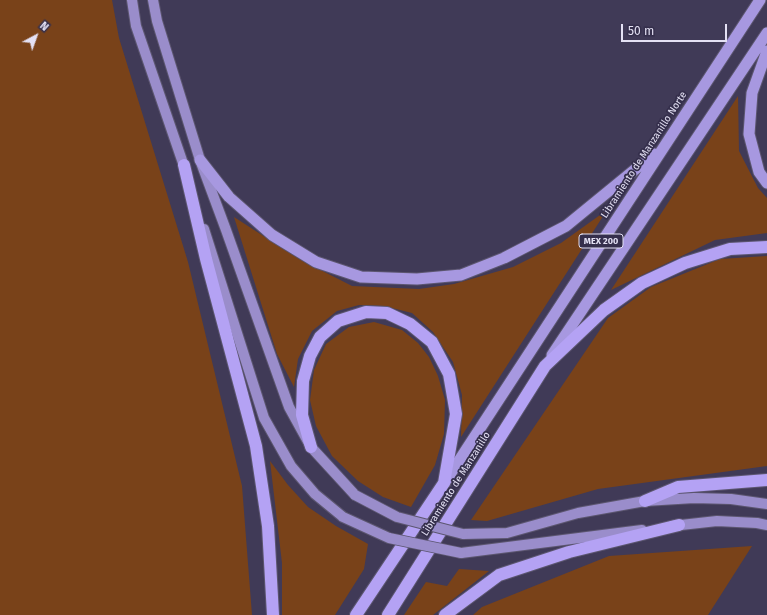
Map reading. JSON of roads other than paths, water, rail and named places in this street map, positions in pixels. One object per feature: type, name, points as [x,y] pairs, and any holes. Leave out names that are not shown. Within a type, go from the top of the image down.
[{"type":"highway","name":"Libramiento de Manzanillo Norte","points":[[444,483],[760,0]]},
{"type":"highway","name":"MEX 200","points":[[546,366],[767,33]]},
{"type":"highway","points":[[767,51],[752,93],[749,134],[759,172],[767,183]]},
{"type":"highway","points":[[200,160],[229,197],[272,235],[316,262],[361,277],[417,278],[461,275],[504,258],[566,226],[662,148]]},
{"type":"highway","points":[[184,165],[206,259],[256,446],[268,526],[273,615]]},
{"type":"highway","name":"Libramiento de Manzanillo","points":[[388,615],[546,366],[604,310],[642,283],[685,263],[730,249],[767,247]]},
{"type":"highway","points":[[311,447],[302,415],[303,381],[310,356],[320,337],[338,321],[366,312],[387,313],[410,324],[432,342],[449,374],[456,414],[444,483]]},
{"type":"highway","points":[[646,501],[678,487],[767,480]]},
{"type":"highway","name":"Libramiento de Manzanillo","points":[[356,615],[444,483]]},
{"type":"highway","points":[[445,615],[499,575],[569,552],[678,525]]},
{"type":"main road","points":[[132,0],[136,26],[184,165],[264,418],[291,466],[315,494],[343,517],[389,538],[461,553],[717,521],[767,525]]},
{"type":"main road","points":[[153,0],[156,21],[200,160],[289,407],[311,447],[355,495],[397,517],[463,534],[507,533],[578,513],[646,501],[694,498],[724,499],[767,504]]}]
